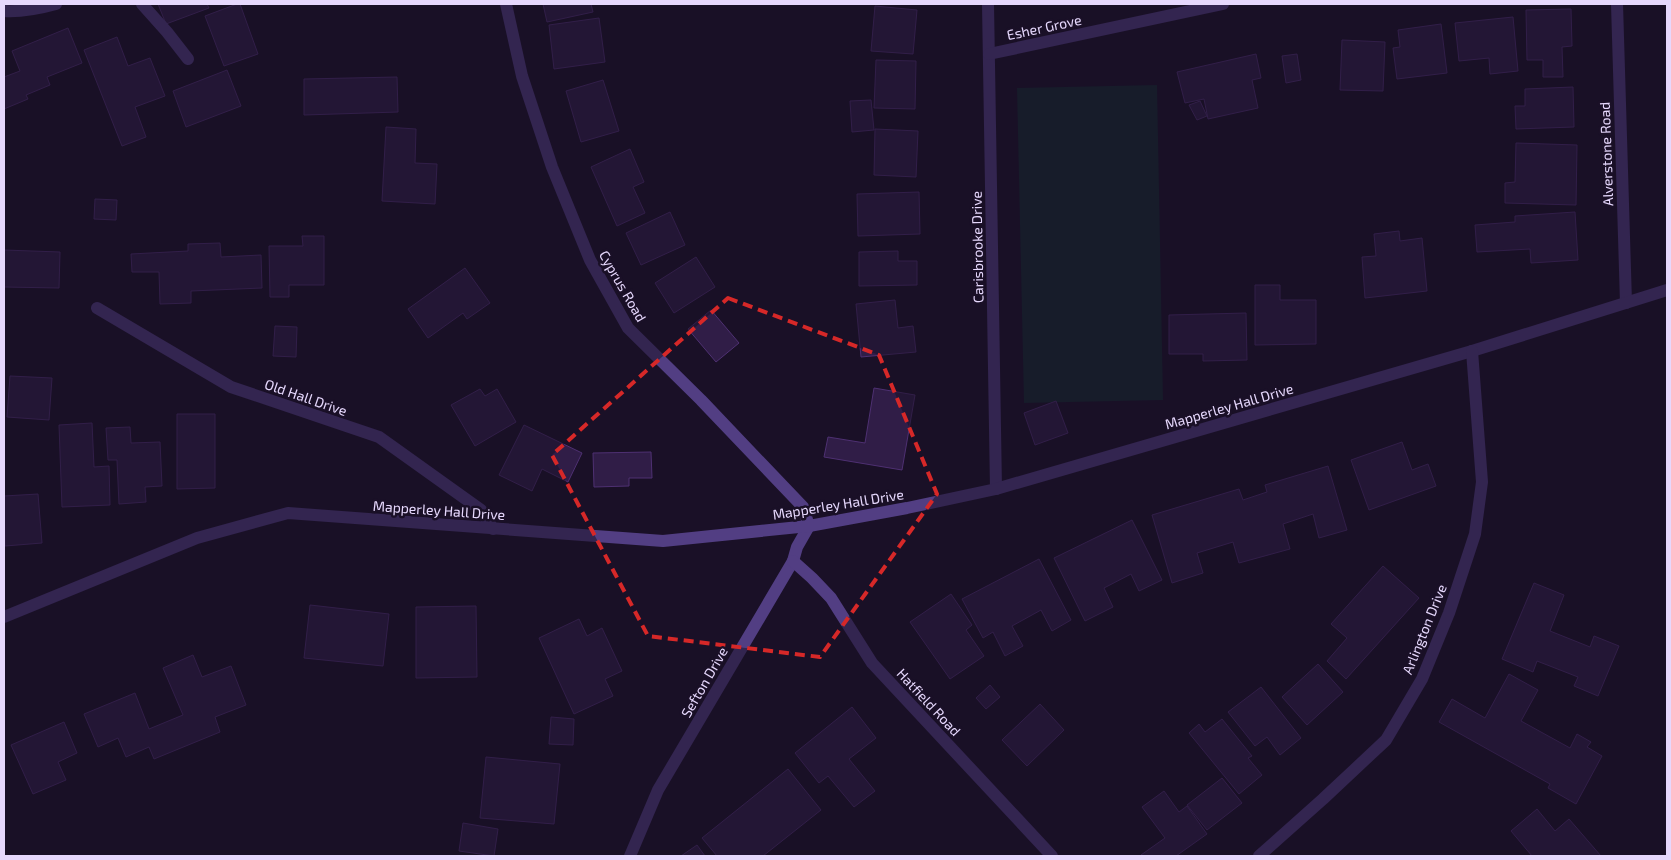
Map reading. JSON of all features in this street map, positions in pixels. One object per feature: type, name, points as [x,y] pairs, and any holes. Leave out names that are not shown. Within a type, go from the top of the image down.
[{"type":"street","points":[[4,11],[19,12],[56,4]]},
{"type":"street","points":[[142,4],[167,32],[188,60]]},
{"type":"street","name":"Cyprus Road","points":[[506,4],[522,76],[552,167],[590,260],[628,328],[701,400],[802,507],[809,526]]},
{"type":"street","name":"Carisbrooke Drive","points":[[988,4],[996,490]]},
{"type":"street","name":"Esher Grove","points":[[989,54],[1223,4]]},
{"type":"street","name":"Alverstone Road","points":[[1616,4],[1626,302]]},
{"type":"street","name":"Mapperley Hall Drive","points":[[4,617],[197,538],[288,514],[662,541],[809,526],[907,508],[996,490],[1472,351],[1667,290]]},
{"type":"street","name":"Old Hall Drive","points":[[97,308],[231,387],[379,437],[481,510],[494,529]]},
{"type":"street","name":"Arlington Drive","points":[[1259,856],[1323,800],[1386,740],[1422,680],[1448,613],[1475,534],[1482,482],[1472,351]]},
{"type":"street","name":"Sefton Drive","points":[[630,856],[658,790],[793,561],[797,547],[809,526]]},
{"type":"street","name":"Hatfield Road","points":[[793,561],[831,598],[872,663],[1052,856]]},
{"type":"highlighted area","points":[[728,298],[879,355],[937,494],[820,657],[648,636],[552,455]]},
{"type":"green space","points":[[1157,85],[1163,400],[1024,403],[1017,88]]},
{"type":"building","points":[[158,4],[207,4],[209,8],[166,24]]},
{"type":"building","points":[[240,4],[258,54],[224,66],[205,16]]},
{"type":"building","points":[[543,4],[591,4],[593,12],[547,22]]},
{"type":"building","points":[[875,6],[917,10],[913,54],[871,51]]},
{"type":"building","points":[[1571,9],[1572,46],[1562,47],[1563,77],[1543,77],[1543,60],[1527,60],[1526,10]]},
{"type":"building","points":[[1513,17],[1518,71],[1490,74],[1489,58],[1459,61],[1455,23]]},
{"type":"building","points":[[599,18],[605,62],[554,69],[549,25]]},
{"type":"building","points":[[1441,24],[1447,73],[1397,79],[1393,48],[1400,47],[1398,30]]},
{"type":"building","points":[[68,28],[82,63],[47,77],[50,85],[26,95],[28,99],[4,109],[4,77],[20,71],[12,51]]},
{"type":"building","points":[[117,37],[128,66],[150,58],[165,96],[135,107],[146,137],[122,146],[84,50]]},
{"type":"building","points":[[1342,40],[1385,42],[1383,91],[1340,90]]},
{"type":"building","points":[[1256,54],[1261,78],[1252,80],[1258,108],[1208,119],[1204,99],[1185,103],[1177,72]]},
{"type":"building","points":[[1297,54],[1301,80],[1286,83],[1282,56]]},
{"type":"building","points":[[876,60],[916,61],[915,109],[874,108]]},
{"type":"building","points":[[227,70],[241,106],[186,127],[173,91]]},
{"type":"building","points":[[397,77],[398,112],[304,115],[304,79]]},
{"type":"building","points":[[603,80],[619,131],[581,142],[566,91]]},
{"type":"building","points":[[1573,87],[1574,127],[1516,129],[1515,106],[1525,106],[1525,89]]},
{"type":"building","points":[[871,100],[874,130],[852,132],[850,101]]},
{"type":"building","points":[[1200,101],[1207,116],[1197,120],[1189,105]]},
{"type":"building","points":[[386,127],[416,129],[415,163],[437,164],[435,204],[382,201]]},
{"type":"building","points":[[875,129],[918,131],[916,177],[874,175]]},
{"type":"building","points":[[1516,143],[1577,145],[1576,205],[1505,203],[1505,183],[1515,182]]},
{"type":"building","points":[[630,149],[644,182],[633,187],[645,213],[617,226],[591,167]]},
{"type":"building","points":[[919,192],[920,234],[858,236],[857,194]]},
{"type":"building","points":[[95,199],[117,200],[116,220],[94,219]]},
{"type":"building","points":[[670,212],[685,245],[641,265],[626,233]]},
{"type":"building","points":[[1575,212],[1578,260],[1531,263],[1530,249],[1477,252],[1475,225],[1515,222],[1515,216]]},
{"type":"building","points":[[1399,231],[1400,241],[1422,238],[1427,291],[1365,298],[1362,257],[1376,256],[1374,234]]},
{"type":"building","points":[[302,236],[324,236],[324,285],[289,285],[289,297],[270,297],[269,246],[303,246]]},
{"type":"building","points":[[220,243],[221,257],[261,255],[262,288],[191,291],[191,303],[160,304],[159,272],[132,272],[131,254],[188,251],[188,244]]},
{"type":"building","points":[[4,250],[60,252],[59,288],[4,287]]},
{"type":"building","points":[[898,251],[898,261],[917,261],[917,285],[859,286],[859,252]]},
{"type":"building","points":[[696,257],[715,287],[674,313],[655,283]]},
{"type":"building","points":[[465,268],[490,303],[467,319],[463,313],[428,338],[408,309]]},
{"type":"building","points":[[1255,285],[1280,285],[1280,300],[1316,300],[1316,344],[1255,345]]},
{"type":"building","points":[[895,300],[898,328],[913,326],[916,352],[861,357],[856,304]]},
{"type":"building","points":[[711,310],[739,343],[716,362],[688,329]]},
{"type":"building","points":[[1246,313],[1247,360],[1203,361],[1203,354],[1169,354],[1169,315]]},
{"type":"building","points":[[275,326],[297,327],[296,357],[273,356]]},
{"type":"building","points":[[10,376],[52,378],[49,420],[7,417]]},
{"type":"building","points":[[874,388],[915,395],[902,470],[824,457],[828,437],[865,443]]},
{"type":"building","points":[[480,389],[485,396],[497,389],[516,422],[475,446],[451,405]]},
{"type":"building","points":[[1056,401],[1068,433],[1035,445],[1024,413]]},
{"type":"building","points":[[177,414],[215,414],[215,488],[177,489]]},
{"type":"building","points":[[92,423],[94,467],[109,466],[110,505],[62,507],[59,425]]},
{"type":"building","points":[[524,425],[582,453],[568,482],[542,469],[532,491],[499,475]]},
{"type":"building","points":[[130,427],[131,443],[160,442],[162,486],[145,487],[146,502],[119,504],[117,460],[108,460],[106,428]]},
{"type":"building","points":[[1402,442],[1412,470],[1428,464],[1436,486],[1369,510],[1351,460]]},
{"type":"building","points":[[651,452],[652,478],[629,478],[629,486],[594,487],[593,453]]},
{"type":"building","points":[[1328,466],[1347,530],[1319,538],[1313,514],[1283,524],[1290,549],[1239,563],[1233,542],[1197,553],[1203,573],[1172,583],[1152,515],[1239,489],[1243,500],[1267,492],[1265,485]]},
{"type":"building","points":[[38,494],[42,543],[5,546],[4,496]]},
{"type":"building","points":[[1132,520],[1162,580],[1139,591],[1131,574],[1104,588],[1113,607],[1085,621],[1054,558]]},
{"type":"building","points":[[1039,559],[1071,620],[1052,631],[1041,610],[1012,626],[1023,646],[1005,656],[993,632],[983,638],[962,599]]},
{"type":"building","points":[[1383,566],[1419,598],[1346,679],[1327,661],[1347,638],[1331,624]]},
{"type":"building","points":[[1534,583],[1564,595],[1550,631],[1590,647],[1594,636],[1619,646],[1598,696],[1574,686],[1578,677],[1537,661],[1533,672],[1502,659]]},
{"type":"building","points":[[951,594],[972,625],[966,630],[984,656],[950,679],[910,622]]},
{"type":"building","points":[[310,605],[389,614],[383,666],[304,658]]},
{"type":"building","points":[[476,606],[477,677],[416,678],[416,607]]},
{"type":"building","points":[[579,619],[587,636],[602,628],[622,671],[605,679],[613,696],[574,714],[539,638]]},
{"type":"building","points":[[193,655],[202,677],[231,666],[246,705],[215,717],[220,732],[154,759],[149,747],[126,757],[118,738],[98,747],[84,714],[135,693],[149,729],[183,715],[163,668]]},
{"type":"building","points":[[1318,664],[1343,692],[1307,725],[1282,697]]},
{"type":"building","points":[[1509,674],[1538,690],[1521,721],[1570,748],[1577,734],[1591,742],[1587,747],[1602,756],[1576,804],[1548,788],[1550,784],[1439,722],[1452,699],[1485,718]]},
{"type":"building","points":[[990,685],[1000,697],[986,709],[976,698]]},
{"type":"building","points":[[1261,687],[1301,738],[1280,755],[1267,737],[1255,746],[1228,712]]},
{"type":"building","points":[[1040,704],[1064,730],[1027,766],[1002,740]]},
{"type":"building","points":[[852,707],[876,738],[849,759],[875,791],[854,807],[828,776],[819,783],[795,753]]},
{"type":"building","points":[[551,717],[574,719],[573,745],[549,744]]},
{"type":"building","points":[[1222,719],[1252,756],[1248,758],[1262,775],[1239,794],[1189,733],[1199,724],[1205,732]]},
{"type":"building","points":[[64,722],[77,753],[58,762],[66,780],[33,794],[11,745]]},
{"type":"building","points":[[486,757],[560,764],[554,824],[480,818]]},
{"type":"building","points":[[788,769],[821,810],[763,856],[717,856],[702,838]]},
{"type":"building","points":[[1222,778],[1242,803],[1207,830],[1187,805]]},
{"type":"building","points":[[1164,791],[1179,812],[1187,806],[1207,834],[1176,856],[1143,856],[1141,855],[1165,838],[1142,807]]},
{"type":"building","points":[[1537,809],[1555,831],[1569,819],[1601,856],[1532,856],[1511,831]]},
{"type":"building","points":[[463,823],[498,829],[494,856],[459,851]]},
{"type":"building","points":[[697,845],[705,856],[681,856]]}]
